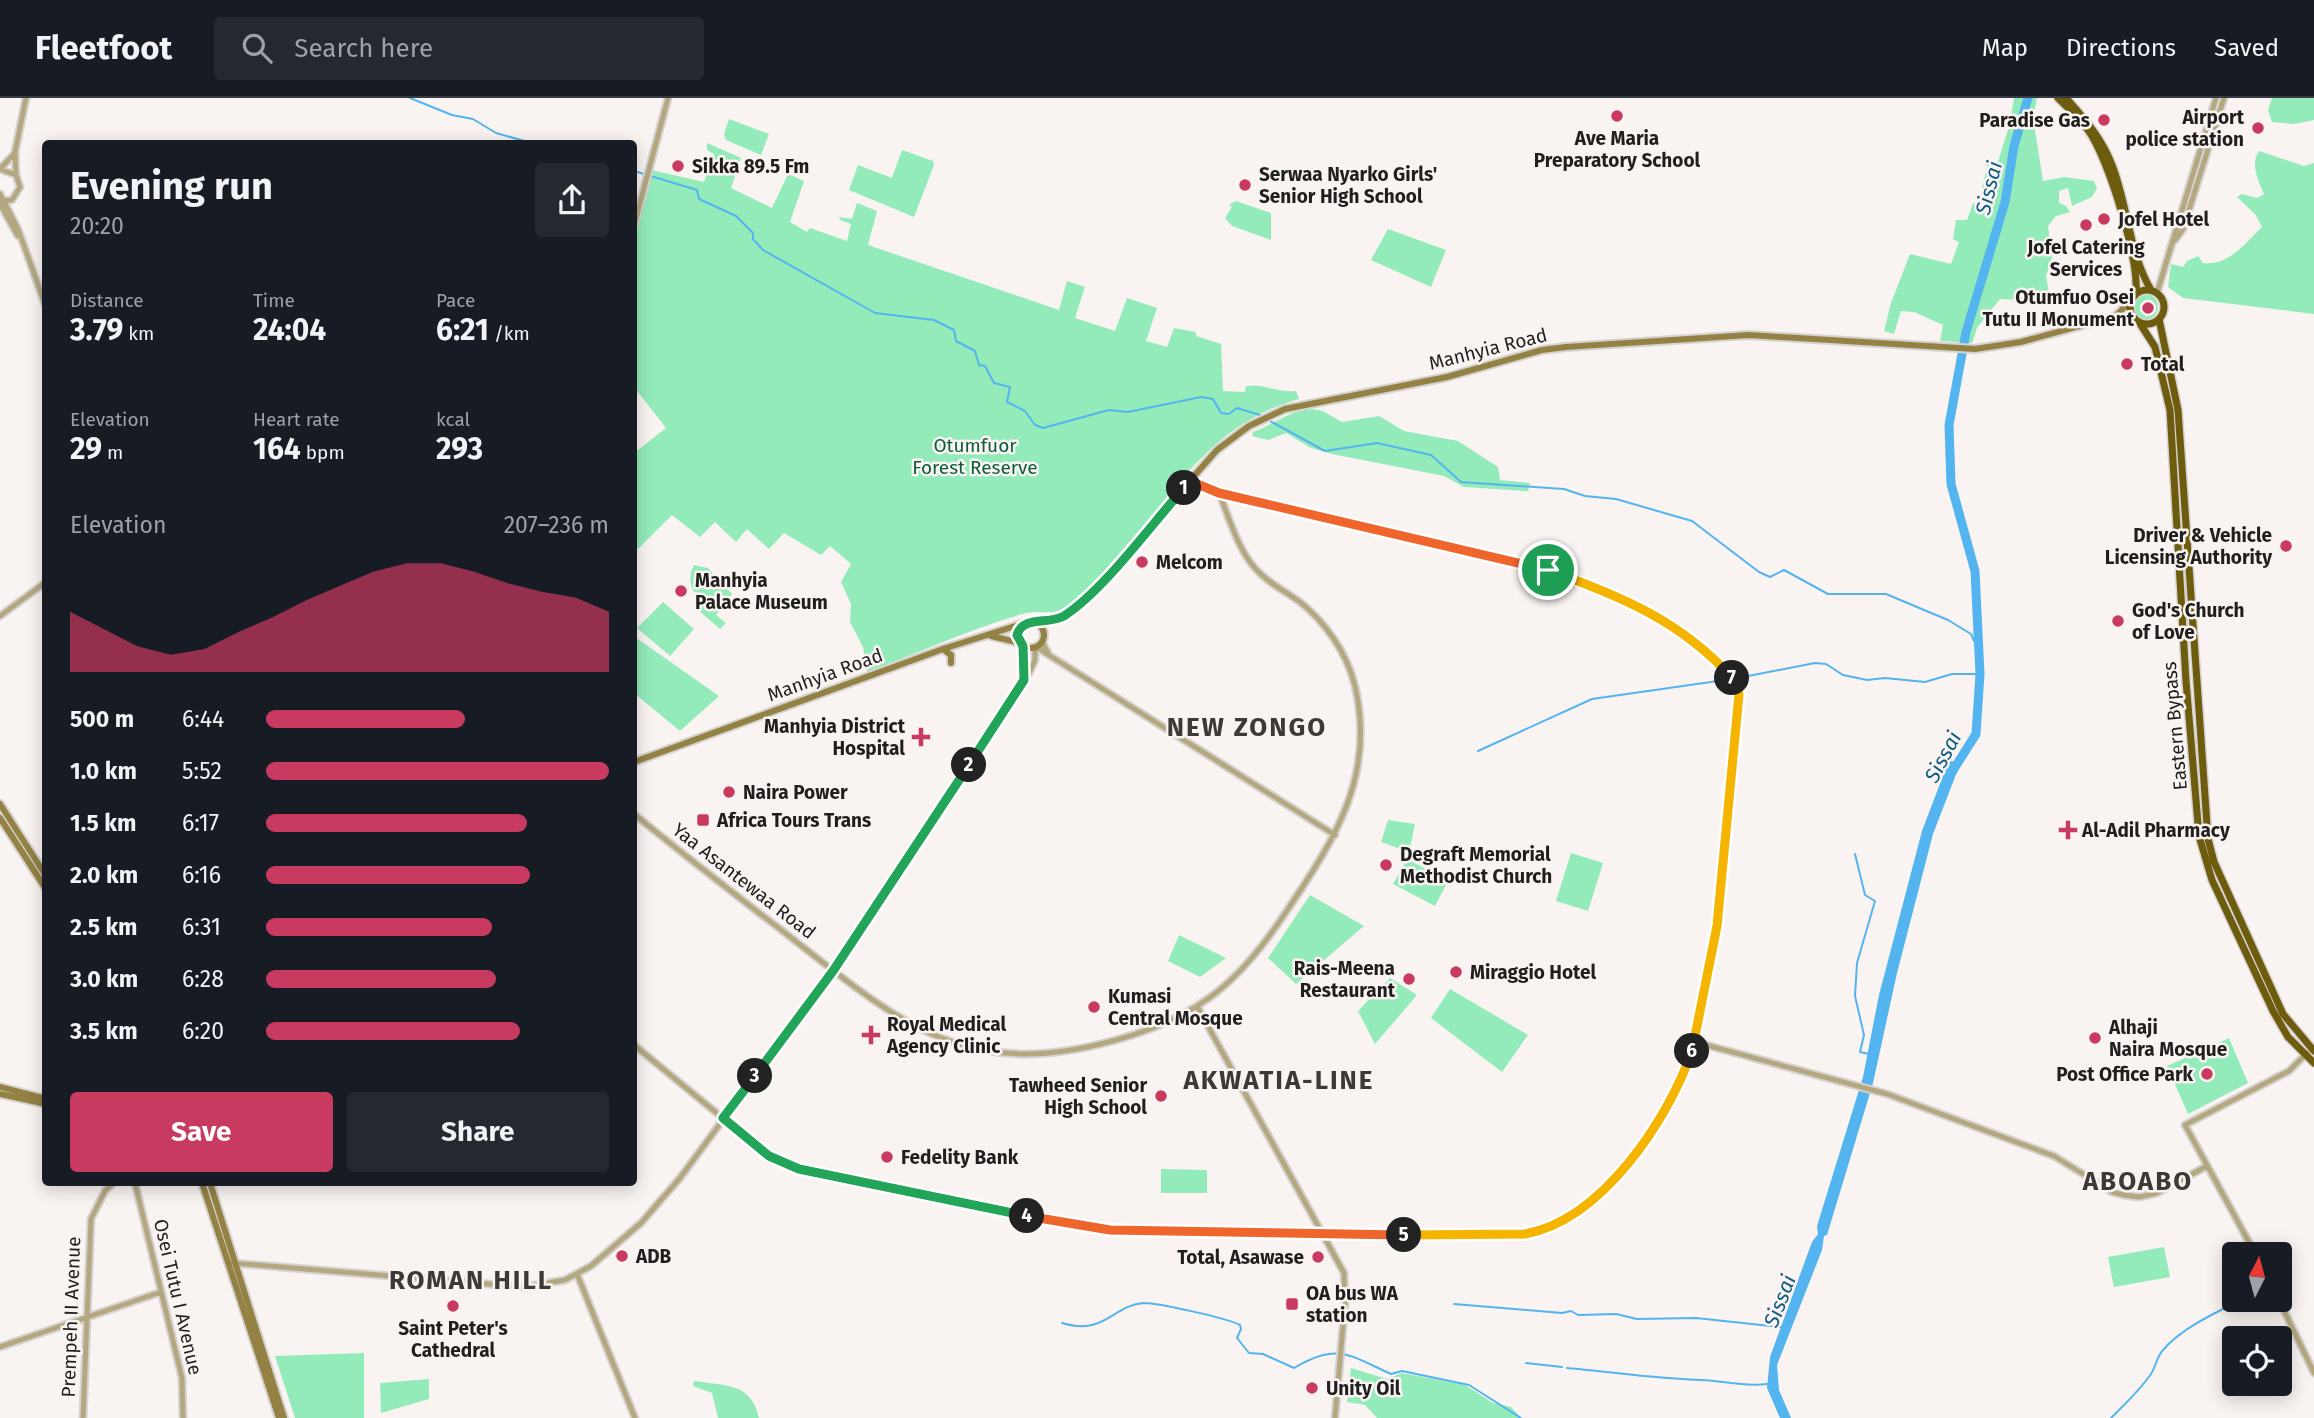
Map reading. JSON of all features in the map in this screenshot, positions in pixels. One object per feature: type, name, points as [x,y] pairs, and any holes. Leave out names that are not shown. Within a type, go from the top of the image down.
[{"type":"highway","points":[[2058,98],[2088,130],[2107,167],[2136,269],[2136,319],[2153,323],[2159,319],[2164,303],[2154,292],[2141,269],[2112,165],[2092,127],[2066,98]]},
{"type":"highway","points":[[2134,297],[2154,292]]},
{"type":"highway","name":"Eastern Bypass","points":[[2136,319],[2155,347],[2170,410],[2186,681],[2199,836],[2213,880],[2273,1011],[2288,1037],[2311,1051]]},
{"type":"highway","name":"Eastern Bypass","points":[[2159,319],[2178,410],[2208,839],[2214,862],[2266,981],[2283,1014],[2311,1051],[2314,1063]]},
{"type":"main road","points":[[2116,316],[2134,297]]},
{"type":"main road","name":"Manhyia Road","points":[[637,761],[943,649],[1032,622],[1056,620],[1090,594],[1231,436],[1285,409],[1447,377],[1542,350],[1749,335],[1975,349],[2021,342],[2116,316],[2136,319]]},
{"type":"main road","points":[[986,636],[1000,636],[1035,648],[1056,620]]},
{"type":"main road","points":[[1021,645],[1018,630],[1032,622],[1042,628],[1043,639]]},
{"type":"main road","points":[[943,649],[951,655],[951,663]]},
{"type":"main road","points":[[0,804],[42,870]]},
{"type":"main road","points":[[0,818],[42,883]]},
{"type":"main road","points":[[0,1087],[42,1101]]},
{"type":"main road","points":[[0,1094],[42,1101]]},
{"type":"main road","points":[[203,1186],[284,1418]]},
{"type":"main road","points":[[211,1186],[231,1263],[279,1418]]},
{"type":"street","points":[[4,202],[20,187],[16,175],[15,152],[26,98]]},
{"type":"street","points":[[637,215],[668,98]]},
{"type":"street","points":[[2154,292],[2173,242],[2216,98]]},
{"type":"street","points":[[2173,242],[2183,229],[2224,98]]},
{"type":"street","points":[[15,152],[0,169],[16,175]]},
{"type":"street","points":[[0,194],[42,297]]},
{"type":"street","points":[[4,202],[11,213],[19,239]]},
{"type":"street","points":[[637,1047],[769,1156],[788,1166],[1079,1227],[1325,1234],[1517,1235],[1540,1231],[1556,1223],[1594,1198],[1622,1170],[1667,1108],[1695,1042],[1717,926],[1727,832],[1739,694],[1731,676],[1667,621],[1631,601],[1595,586],[1548,570],[1219,493],[1190,481]]},
{"type":"street","name":"Yaa Asantewaa Road","points":[[637,816],[833,971],[884,1009],[928,1034],[975,1048],[1016,1056],[1042,1055],[1087,1048],[1145,1032],[1198,1008],[1260,952],[1335,835],[1349,805],[1358,766],[1360,725],[1354,682],[1338,645],[1320,622],[1253,567],[1219,493]]},
{"type":"street","points":[[0,616],[42,585]]},
{"type":"street","points":[[1043,639],[1048,653]]},
{"type":"street","points":[[1021,645],[1024,680]]},
{"type":"street","points":[[231,1263],[510,1287],[539,1286],[577,1274],[621,1243],[680,1178],[833,971],[1024,680],[1035,660],[1035,648],[1048,653],[1335,835]]},
{"type":"street","points":[[1198,1008],[1325,1234],[1344,1273],[1342,1347],[1335,1418]]},
{"type":"street","points":[[1695,1042],[1858,1084],[2054,1156],[2112,1192],[2124,1195],[2149,1195],[2207,1166]]},
{"type":"street","points":[[2249,1242],[2185,1125],[2289,1071],[2311,1051]]},
{"type":"street","name":"Prempeh II Avenue","points":[[83,1418],[91,1219],[110,1186]]},
{"type":"street","name":"Osei Tutu I Avenue","points":[[136,1186],[182,1378],[183,1418]]},
{"type":"street","points":[[577,1274],[635,1418]]},
{"type":"street","points":[[0,1347],[162,1292]]},
{"type":"street","points":[[2285,1312],[2314,1373]]},
{"type":"green space","points":[[2014,98],[2037,98],[2033,117],[2043,181],[2064,177],[2094,181],[2097,188],[2092,197],[2072,206],[2068,188],[2059,191],[2059,203],[2066,206],[2070,212],[2056,216],[2048,226],[2052,258],[2046,276],[2049,293],[2046,301],[2000,299],[1977,328],[1972,343],[1940,341],[1943,325],[1914,312],[1901,311],[1894,334],[1884,331],[1891,303],[1910,254],[1951,264],[1959,242],[1953,239],[1956,220],[1967,220],[1973,203],[1985,204],[1987,193],[1982,188],[1988,164],[1997,165],[2010,123]]},
{"type":"green space","points":[[2272,98],[2314,98],[2314,120],[2294,124],[2272,122],[2268,110]]},
{"type":"green space","points":[[729,119],[769,134],[761,155],[726,140],[724,134]]},
{"type":"green space","name":"Otumfuor Forest Reserve","points":[[707,143],[741,158],[731,188],[772,208],[788,174],[804,181],[790,222],[807,232],[810,228],[847,241],[851,224],[839,217],[852,219],[857,203],[877,211],[868,245],[1059,310],[1067,281],[1085,287],[1075,318],[1115,331],[1127,298],[1157,308],[1146,341],[1167,347],[1174,328],[1196,332],[1196,336],[1221,344],[1223,391],[1245,392],[1246,386],[1258,386],[1296,391],[1299,399],[1260,414],[1228,435],[1200,460],[1101,576],[1065,608],[1053,612],[1029,612],[1003,620],[867,672],[863,647],[850,622],[851,604],[841,582],[851,564],[830,546],[821,555],[784,533],[769,549],[747,529],[736,542],[715,522],[700,537],[672,515],[637,548],[637,451],[666,428],[637,391],[637,221],[652,170],[704,182],[714,154],[707,150]]},
{"type":"green space","points":[[902,150],[933,161],[934,165],[914,217],[849,190],[858,165],[892,178]]},
{"type":"green space","points":[[2259,151],[2304,166],[2314,163],[2314,314],[2183,298],[2168,287],[2171,264],[2183,267],[2187,261],[2198,256],[2203,263],[2221,261],[2236,252],[2262,227],[2255,214],[2237,197],[2242,194],[2257,198],[2264,194],[2255,167]]},
{"type":"green space","points":[[1236,201],[1271,213],[1271,240],[1232,226],[1225,218],[1232,207],[1229,205]]},
{"type":"green space","points":[[1388,229],[1446,250],[1431,287],[1371,260]]},
{"type":"green space","points":[[2145,294],[2154,298],[2158,307],[2154,316],[2145,320],[2136,316],[2132,307],[2136,298]]},
{"type":"green space","points":[[1311,409],[1323,411],[1342,422],[1379,416],[1404,431],[1458,441],[1498,467],[1500,480],[1530,483],[1528,491],[1464,487],[1444,476],[1311,448],[1286,433],[1268,440],[1252,436],[1253,432],[1287,415]]},
{"type":"green space","points":[[694,565],[708,568],[732,594],[726,601],[717,601],[723,606],[716,615],[726,623],[720,629],[697,609],[707,596],[692,589],[690,575]]},
{"type":"green space","points":[[663,602],[694,629],[670,656],[637,628]]},
{"type":"green space","points":[[637,638],[719,696],[680,731],[637,695]]},
{"type":"green space","points":[[1388,820],[1415,824],[1409,852],[1381,842]]},
{"type":"green space","points":[[1571,853],[1603,863],[1588,911],[1556,901]]},
{"type":"green space","points":[[1407,859],[1448,881],[1435,906],[1393,884]]},
{"type":"green space","points":[[1310,895],[1364,926],[1296,984],[1268,958]]},
{"type":"green space","points":[[1179,935],[1226,958],[1200,977],[1168,961]]},
{"type":"green space","points":[[1390,978],[1417,995],[1375,1044],[1358,1011]]},
{"type":"green space","points":[[1450,989],[1528,1035],[1502,1072],[1431,1018]]},
{"type":"green space","name":"Post Office Park","points":[[2229,1038],[2248,1083],[2188,1114],[2167,1066]]},
{"type":"green space","points":[[1161,1169],[1207,1170],[1207,1193],[1161,1193]]},
{"type":"green space","points":[[2164,1247],[2170,1277],[2114,1287],[2108,1257]]},
{"type":"green space","points":[[364,1353],[364,1418],[295,1418],[275,1356]]},
{"type":"green space","points":[[1351,1368],[1387,1379],[1402,1373],[1465,1385],[1493,1403],[1511,1407],[1521,1418],[1377,1418],[1365,1405],[1347,1402]]},
{"type":"green space","points":[[429,1379],[429,1399],[381,1413],[380,1383]]},
{"type":"green space","points":[[694,1381],[726,1385],[743,1392],[755,1406],[759,1418],[718,1418],[712,1393],[693,1386]]},
{"type":"water","points":[[1949,760],[1960,764],[1933,834],[1897,973],[1873,1083],[1827,1235],[1824,1236],[1822,1250],[1777,1365],[1779,1390],[1791,1418],[1780,1418],[1767,1388],[1770,1357],[1812,1242],[1818,1234],[1817,1226],[1863,1077],[1879,995],[1922,831]]},
{"type":"waterway","points":[[410,98],[452,115],[473,119],[496,133],[521,140]]},
{"type":"waterway","name":"Sissai","points":[[1952,772],[1976,734],[1980,674],[1975,571],[1951,484],[1949,425],[1966,332],[2005,202],[2014,146],[2028,98]]},
{"type":"waterway","points":[[637,172],[697,190],[699,199],[736,216],[753,233],[753,239],[763,250],[875,313],[934,320],[954,330],[956,341],[975,351],[979,365],[985,366],[994,383],[1010,387],[1007,402],[1025,411],[1035,425],[1043,428],[1109,410],[1128,412],[1201,397],[1213,399],[1221,413],[1229,414],[1237,408],[1260,415]]},
{"type":"waterway","points":[[1270,421],[1325,451],[1377,443],[1431,455],[1461,482],[1564,489],[1585,496],[1616,499],[1692,521],[1759,572],[1770,577],[1784,570],[1828,594],[1886,594],[1948,620],[1971,634],[1979,652]]},
{"type":"waterway","points":[[1738,678],[1815,663],[1826,664],[1843,675],[1867,680],[1885,678],[1925,682],[1952,674],[1980,674]]},
{"type":"waterway","points":[[1478,751],[1592,699],[1725,680]]},
{"type":"waterway","points":[[1855,854],[1865,895],[1875,901],[1857,963],[1855,996],[1864,1035],[1860,1052],[1869,1054]]},
{"type":"waterway","points":[[1062,1323],[1089,1326],[1133,1305],[1144,1303],[1177,1308],[1240,1325],[1237,1338],[1249,1353],[1263,1354],[1294,1368],[1321,1355],[1343,1354],[1391,1374],[1402,1371],[1469,1385],[1521,1418]]},
{"type":"waterway","points":[[1454,1304],[1562,1313],[1571,1311],[1578,1315],[1616,1314],[1637,1319],[1696,1318],[1781,1327]]},
{"type":"waterway","points":[[2111,1418],[2147,1380],[2161,1352],[2171,1342],[2222,1310]]},
{"type":"waterway","points":[[1526,1363],[1562,1367]]},
{"type":"waterway","points":[[1567,1368],[1651,1377],[1767,1384]]},
{"type":"place","name":"Ave Maria Preparatory School","points":[[1617,116]]},
{"type":"place","name":"Paradise Gas","points":[[2104,120]]},
{"type":"place","name":"Airport police station","points":[[2258,128]]},
{"type":"place","name":"Sikka 89.5 Fm","points":[[678,166]]},
{"type":"place","name":"Serwaa Nyarko Girls' Senior High School","points":[[1245,185]]},
{"type":"place","name":"Jofel Hotel","points":[[2104,219]]},
{"type":"place","name":"Jofel Catering Services","points":[[2086,225]]},
{"type":"place","name":"Otumfuo Osei Tutu II Monument","points":[[2148,308]]},
{"type":"place","name":"Total","points":[[2127,364]]},
{"type":"place","name":"Driver & Vehicle Licensing Authority","points":[[2286,546]]},
{"type":"place","name":"Melcom","points":[[1142,562]]},
{"type":"place","name":"Manhyia Palace Museum","points":[[681,591]]},
{"type":"place","name":"God's Church of Love","points":[[2118,621]]},
{"type":"place","name":"Manhyia District Hospital","points":[[921,737]]},
{"type":"place","name":"Naira Power","points":[[729,792]]},
{"type":"place","name":"Africa Tours Trans","points":[[703,820]]},
{"type":"place","name":"Al-Adil Pharmacy","points":[[2068,830]]},
{"type":"place","name":"Degraft Memorial Methodist Church","points":[[1386,865]]},
{"type":"place","name":"Miraggio Hotel","points":[[1456,972]]},
{"type":"place","name":"Rais-Meena Restaurant","points":[[1409,979]]},
{"type":"place","name":"Kumasi Central Mosque","points":[[1094,1007]]},
{"type":"place","name":"Royal Medical Agency Clinic","points":[[871,1035]]},
{"type":"place","name":"Alhaji Naira Mosque","points":[[2095,1038]]},
{"type":"place","name":"Post Office Park","points":[[2207,1074]]},
{"type":"place","name":"Tawheed Senior High School","points":[[1161,1096]]},
{"type":"place","name":"Fedelity Bank","points":[[887,1157]]},
{"type":"place","name":"ADB","points":[[622,1256]]},
{"type":"place","name":"Total, Asawase","points":[[1318,1257]]},
{"type":"place","name":"OA bus WA station","points":[[1292,1304]]},
{"type":"place","name":"Saint Peter's Cathedral","points":[[453,1306]]},
{"type":"place","name":"Unity Oil","points":[[1312,1388]]},
{"type":"district","name":"NEW ZONGO","points":[[1247,727]]},
{"type":"district","name":"AKWATIA-LINE","points":[[1279,1080]]},
{"type":"district","name":"ABOABO","points":[[2138,1181]]},
{"type":"district","name":"ROMAN HILL","points":[[471,1280]]},
{"type":"route","points":[[1190,481],[1219,493],[1548,570],[1631,601],[1667,621],[1692,639],[1731,676],[1739,694],[1717,926],[1695,1042],[1683,1076],[1667,1108],[1615,1179],[1577,1211],[1540,1231],[1517,1235],[1097,1230],[788,1166],[769,1156],[723,1118],[833,971],[1024,680],[1023,646],[1018,639],[1018,630],[1028,622],[1056,620],[1067,614],[1090,594],[1190,481]]}]
